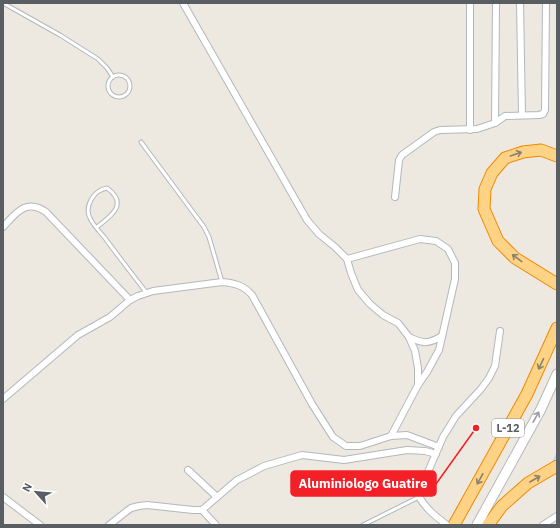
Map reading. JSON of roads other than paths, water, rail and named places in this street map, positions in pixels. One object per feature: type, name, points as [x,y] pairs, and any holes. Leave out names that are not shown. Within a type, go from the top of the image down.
[{"type":"highway","points":[[553,282],[515,258],[498,240],[484,209],[485,189],[492,173],[505,158],[523,152],[541,150],[557,156]]},
{"type":"highway","name":"L-12","points":[[454,525],[527,394],[557,328]]},
{"type":"highway","points":[[488,525],[502,506],[528,483],[557,466]]},
{"type":"main road","name":"L-12","points":[[477,525],[541,409],[557,374]]},
{"type":"street","points":[[183,3],[307,220],[319,234],[335,246],[347,259],[358,290],[370,304],[383,315],[398,323],[410,338],[415,351],[418,368],[418,385]]},
{"type":"street","points":[[470,3],[470,130]]},
{"type":"street","points":[[495,123],[496,3]]},
{"type":"street","points":[[520,3],[522,115]]},
{"type":"street","points":[[395,197],[399,160],[402,155],[434,132],[449,129],[477,129],[495,123],[505,116],[543,114],[545,110],[546,3]]},
{"type":"street","points":[[3,227],[18,210],[26,207],[39,207],[46,212],[130,300]]},
{"type":"street","points":[[347,259],[420,239],[436,240],[448,249],[455,263],[455,279],[439,350],[418,385],[391,436]]},
{"type":"street","points":[[3,399],[78,335],[110,317],[130,300],[146,292],[222,282],[237,284],[248,290],[252,295],[312,404],[333,437],[346,446],[360,446],[391,436],[408,435],[439,447]]},
{"type":"street","points":[[447,525],[434,516],[423,504],[418,495],[443,438],[456,416],[481,389],[495,366],[500,331]]},
{"type":"street","points":[[410,338],[420,342],[432,342],[442,336]]},
{"type":"street","points":[[109,525],[131,508],[139,506],[148,505],[202,510],[237,480],[264,466],[302,454],[344,460],[407,450],[426,451],[436,454]]},
{"type":"street","points":[[188,470],[217,497]]},
{"type":"street","points":[[3,496],[40,525]]},
{"type":"street","points":[[202,510],[216,525]]},
{"type":"street","points":[[544,525],[557,516]]},
{"type":"lane","points":[[3,3],[60,35],[98,59],[112,77]]},
{"type":"lane","points":[[121,76],[128,80],[130,88],[126,94],[118,97],[110,93],[108,85],[112,77],[121,76]]},
{"type":"lane","points":[[141,142],[204,227],[222,282]]},
{"type":"lane","points":[[97,227],[115,211],[118,204],[112,192],[107,188],[102,189],[92,198],[88,209],[90,218],[146,292]]},
{"type":"lane","points":[[363,525],[419,497]]},
{"type":"waterway","points":[[554,460],[557,453]]},
{"type":"place","name":"Aluminiologo Guatire","points":[[476,428]]}]
